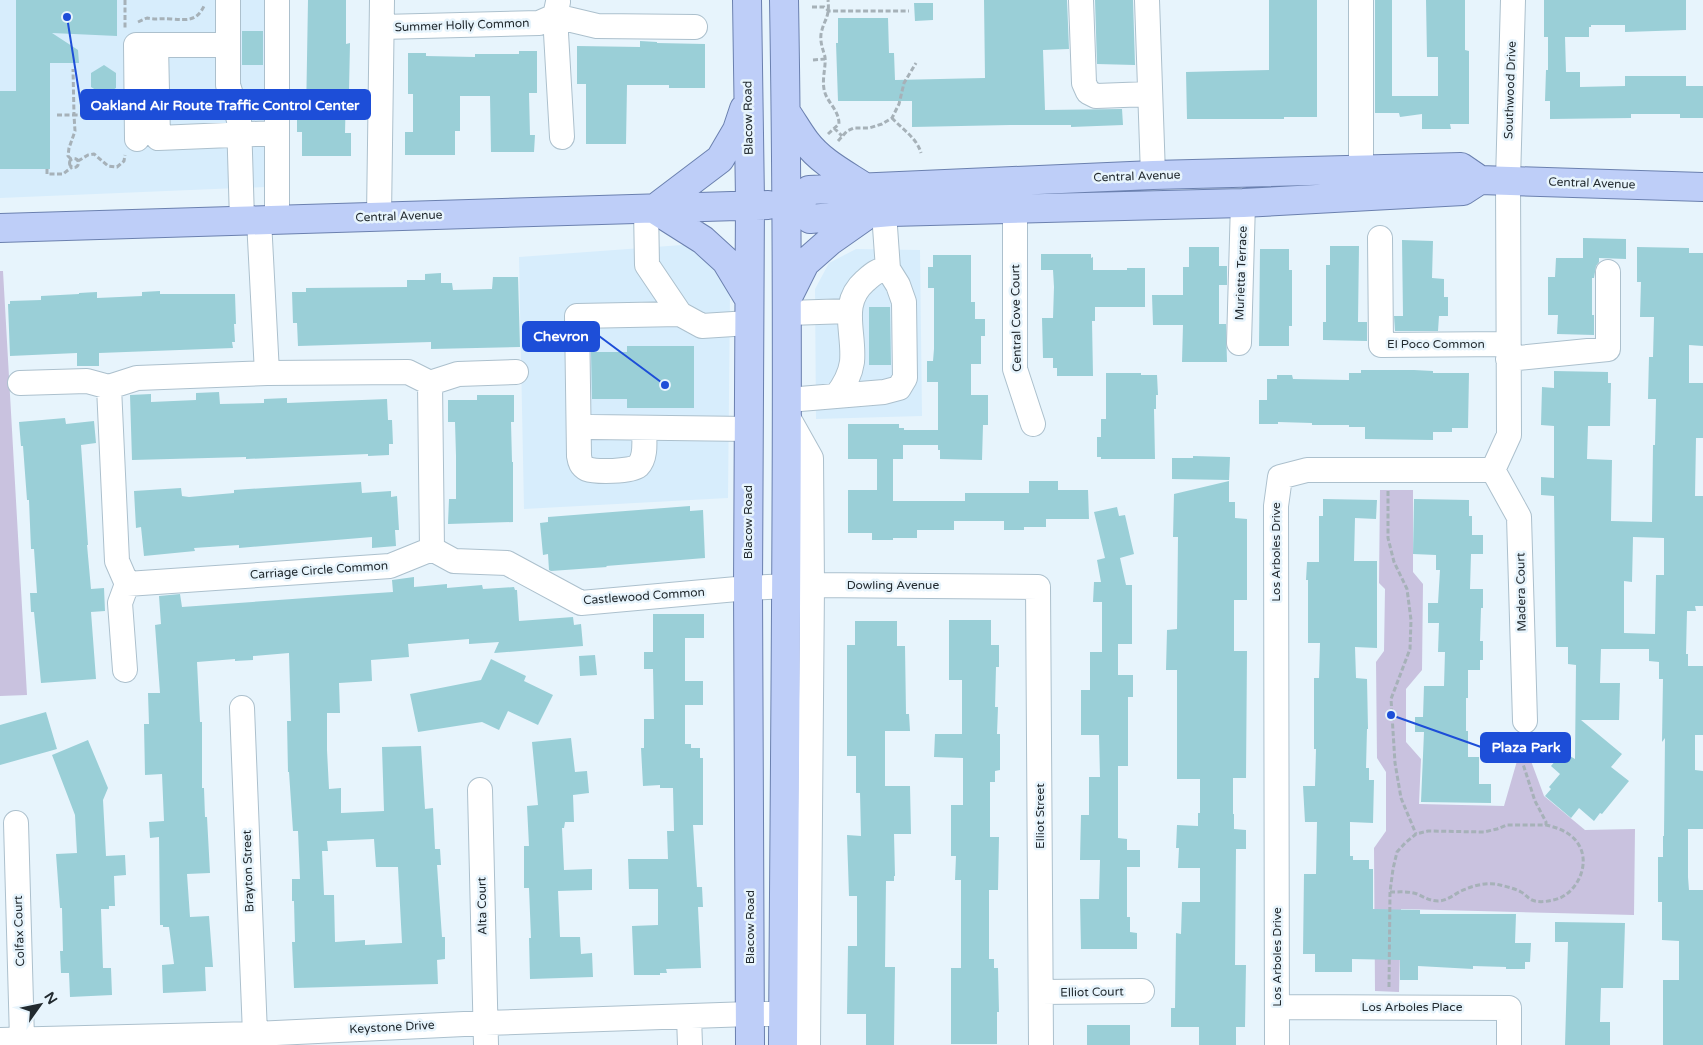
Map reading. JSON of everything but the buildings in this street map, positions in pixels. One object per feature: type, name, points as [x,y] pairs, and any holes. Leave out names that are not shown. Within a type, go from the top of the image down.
[{"type":"main road","name":"Blacow Road","points":[[746,0],[750,205],[748,588],[750,1045]]},
{"type":"main road","points":[[784,0],[786,112],[792,205],[788,305],[784,1045]]},
{"type":"main road","points":[[748,98],[737,130],[720,159],[650,209],[703,240],[726,261],[749,311]]},
{"type":"main road","points":[[786,112],[807,144],[873,205],[805,262],[788,305]]},
{"type":"main road","name":"Central Avenue","points":[[0,228],[750,205],[792,205],[810,219],[873,205],[1153,175],[1461,167],[1480,180]]},
{"type":"main road","name":"Central Avenue","points":[[873,205],[1014,209],[1243,203],[1463,191],[1480,180],[1703,188]]},
{"type":"street","points":[[228,0],[228,86],[239,120],[240,134],[259,220],[267,373]]},
{"type":"street","points":[[259,220],[277,133],[277,0]]},
{"type":"street","name":"Summer Holly Common","points":[[379,216],[382,0]]},
{"type":"street","points":[[1081,0],[1084,83],[1088,92],[1096,96],[1150,94]]},
{"type":"street","points":[[1147,0],[1153,175]]},
{"type":"street","points":[[1360,0],[1361,170]]},
{"type":"street","name":"Southwood Drive","points":[[1508,180],[1513,0]]},
{"type":"street","points":[[562,137],[557,8],[597,26],[695,27]]},
{"type":"street","name":"Summer Holly Common","points":[[382,27],[538,22],[557,8]]},
{"type":"street","points":[[132,146],[136,45],[227,45]]},
{"type":"street","points":[[156,46],[158,138],[277,133]]},
{"type":"street","points":[[1493,470],[1509,435],[1508,180]]},
{"type":"street","name":"Murietta Terrace","points":[[1239,342],[1243,203]]},
{"type":"street","points":[[808,1045],[812,585],[811,458],[788,409],[836,396],[884,392],[899,388],[905,378],[904,302],[898,285],[888,268],[873,205]]},
{"type":"street","points":[[650,209],[647,265],[680,314],[702,326],[749,311]]},
{"type":"street","name":"Central Cove Court","points":[[1014,209],[1015,369],[1033,424]]},
{"type":"street","name":"El Poco Common","points":[[1380,238],[1381,345],[1508,351]]},
{"type":"street","points":[[836,396],[846,383],[852,362],[850,303],[858,287],[878,270],[888,268]]},
{"type":"street","points":[[1508,351],[1608,349],[1608,272]]},
{"type":"street","points":[[788,305],[850,311]]},
{"type":"street","points":[[644,428],[644,451],[638,466],[632,469],[598,471],[586,468],[581,463],[579,456],[577,316],[680,314]]},
{"type":"street","points":[[20,383],[87,381],[109,387],[137,378],[267,373],[408,372],[430,383],[458,374],[516,372]]},
{"type":"street","points":[[430,383],[432,549]]},
{"type":"street","points":[[109,387],[118,561],[127,584],[120,603],[125,670]]},
{"type":"street","points":[[591,427],[749,429]]},
{"type":"street","name":"Los Arboles Drive","points":[[1277,1045],[1276,506],[1280,477],[1307,470],[1493,470]]},
{"type":"street","name":"Madera Court","points":[[1493,470],[1519,517],[1524,721]]},
{"type":"street","name":"Carriage Circle Common","points":[[127,584],[390,566],[432,549]]},
{"type":"street","name":"Castlewood Common","points":[[432,549],[454,561],[506,563],[580,603],[748,588]]},
{"type":"street","name":"Dowling Avenue","points":[[748,588],[812,585],[1038,587]]},
{"type":"street","name":"Elliot Street","points":[[1038,587],[1041,1045]]},
{"type":"street","name":"Brayton Street","points":[[242,708],[255,1034]]},
{"type":"street","name":"Alta Court","points":[[480,790],[486,1034]]},
{"type":"street","name":"Colfax Court","points":[[11,1040],[16,823]]},
{"type":"street","name":"Elliot Court","points":[[1041,992],[1142,991]]},
{"type":"street","name":"Los Arboles Place","points":[[1278,1008],[1509,1008],[1508,1045]]},
{"type":"street","name":"Keystone Drive","points":[[11,1040],[255,1034],[486,1034],[689,1017],[784,1014]]},
{"type":"street","points":[[689,1017],[690,1045]]},
{"type":"path","points":[[135,26],[138,22],[147,18],[190,20],[202,12],[205,0]]},
{"type":"path","points":[[824,138],[839,124],[839,116],[824,90],[823,73],[825,58],[821,45],[821,33],[829,11],[828,0]]},
{"type":"path","points":[[812,7],[824,7],[829,11],[909,11]]},
{"type":"path","points":[[813,60],[825,58]]},
{"type":"path","points":[[832,146],[847,130],[869,128],[882,124],[892,118],[899,104],[904,83],[916,63]]},
{"type":"path","points":[[72,168],[69,164],[71,159],[68,156],[75,130],[73,69]]},
{"type":"path","points":[[102,116],[104,95],[118,95]]},
{"type":"path","points":[[57,115],[117,116]]},
{"type":"path","points":[[892,118],[914,139],[920,147],[921,153]]},
{"type":"path","points":[[834,128],[842,136]]},
{"type":"path","points":[[47,169],[47,174],[63,174],[77,167],[78,161],[94,154],[108,166],[117,167],[124,161],[132,146]]},
{"type":"path","points":[[71,159],[78,161]]},
{"type":"path","points":[[1388,469],[1388,538],[1394,562],[1407,589],[1411,620],[1410,649],[1391,699],[1395,763],[1401,798],[1416,834]]},
{"type":"path","points":[[1524,721],[1524,764],[1535,801],[1546,825]]},
{"type":"path","points":[[1388,1007],[1390,892],[1393,869],[1398,852],[1405,843],[1416,834],[1428,832],[1484,832],[1507,825],[1546,825],[1565,831],[1580,847],[1583,864],[1582,874],[1577,884],[1561,898],[1541,902],[1532,900],[1523,892],[1495,884],[1479,884],[1465,889],[1448,899],[1438,901],[1409,892],[1390,892]]},
{"type":"shaded area","points":[[0,0],[289,0],[289,186],[0,198]]},
{"type":"shaded area","points":[[696,244],[719,263],[730,291],[728,498],[524,509],[519,257]]},
{"type":"shaded area","points":[[856,249],[920,250],[922,416],[816,419],[815,289],[829,263]]},
{"type":"shaded area","points":[[0,271],[3,271],[27,695],[0,696]]},
{"type":"shaded area","points":[[1380,490],[1413,490],[1413,572],[1423,584],[1422,670],[1406,689],[1406,742],[1421,759],[1419,804],[1504,806],[1517,761],[1531,761],[1544,796],[1585,830],[1635,829],[1634,915],[1401,909],[1399,992],[1375,991],[1374,848],[1386,831],[1386,772],[1377,758],[1376,662],[1384,651],[1385,589],[1379,583]]},
{"type":"place","name":"Oakland Air Route Traffic Control Center","points":[[67,17]]},
{"type":"place","name":"Chevron","points":[[665,385]]},
{"type":"place","name":"Plaza Park","points":[[1391,715]]}]
